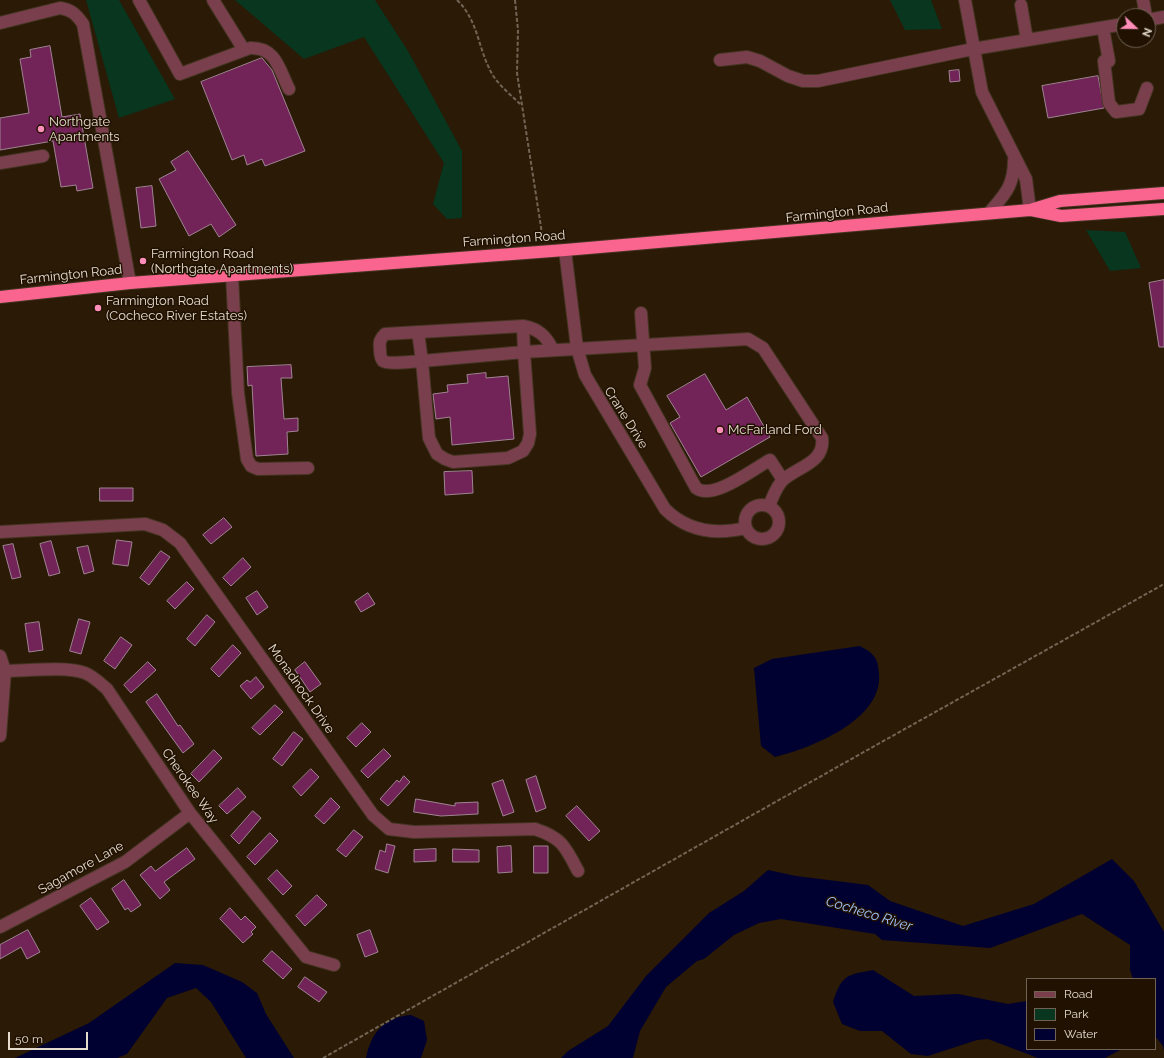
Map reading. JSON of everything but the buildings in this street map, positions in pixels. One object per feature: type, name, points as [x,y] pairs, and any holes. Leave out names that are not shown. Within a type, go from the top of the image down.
[{"type":"highway","name":"Farmington Road","points":[[0,297],[130,282],[790,232],[1030,210],[1060,201],[1164,193]]},
{"type":"highway","name":"Farmington Road","points":[[1030,210],[1061,216],[1164,209]]},
{"type":"street","points":[[139,0],[180,74],[244,50],[259,47],[266,49],[273,55],[289,89]]},
{"type":"street","points":[[213,0],[244,50]]},
{"type":"street","points":[[965,0],[982,92],[1014,160],[1026,179],[1030,210]]},
{"type":"street","points":[[1021,5],[1027,40]]},
{"type":"street","points":[[0,23],[60,8],[70,10],[77,15],[83,24],[130,282]]},
{"type":"street","points":[[720,60],[747,57],[760,61],[788,76],[803,81],[818,81],[973,49],[1116,26]]},
{"type":"street","points":[[1103,28],[1109,104],[1116,112],[1139,108],[1147,88]]},
{"type":"street","points":[[0,163],[43,156]]},
{"type":"street","points":[[989,213],[1011,186],[1014,178],[1014,160]]},
{"type":"street","name":"Crane Drive","points":[[565,250],[580,363],[591,388],[665,509],[673,517],[694,527],[718,532],[746,528]]},
{"type":"street","points":[[232,274],[238,393],[247,459],[251,466],[258,470],[308,468]]},
{"type":"street","points":[[641,313],[644,368],[640,385],[696,488],[705,492],[718,489],[770,460],[783,480]]},
{"type":"street","points":[[553,350],[548,340],[540,332],[523,326],[384,334],[379,344],[380,356],[384,361],[389,362],[422,361],[577,348],[748,339],[763,348],[822,438],[823,447],[820,455],[783,480],[775,491],[769,506]]},
{"type":"street","points":[[418,332],[422,361],[428,438],[437,454],[453,462],[508,458],[523,451],[528,444],[530,434],[523,326]]},
{"type":"street","points":[[757,505],[769,506],[777,512],[780,522],[777,532],[773,536],[763,540],[757,539],[748,533],[746,528],[746,517],[752,508],[757,505]]},
{"type":"street","name":"Monadnock Drive","points":[[0,532],[145,524],[163,530],[180,543],[372,815],[389,829],[414,832],[534,829],[552,835],[565,847],[578,871]]},
{"type":"street","points":[[0,656],[5,671],[0,736]]},
{"type":"street","name":"Cherokee Way","points":[[5,671],[71,670],[84,673],[97,680],[107,689],[190,813],[306,957],[334,965]]},
{"type":"street","name":"Sagamore Lane","points":[[0,927],[125,862],[190,813]]},
{"type":"path","points":[[458,0],[464,7],[477,33],[490,71],[498,83],[521,104]]},
{"type":"path","points":[[515,0],[518,30],[518,73],[521,104],[534,178],[544,251]]},
{"type":"path","points":[[323,1058],[1164,584]]},
{"type":"green space","points":[[86,0],[119,0],[175,99],[119,118]]},
{"type":"green space","points":[[235,0],[375,0],[408,51],[462,151],[462,218],[447,219],[433,204],[444,163],[364,37],[304,59]]},
{"type":"green space","points":[[890,0],[931,0],[942,29],[905,30]]},
{"type":"green space","points":[[1086,230],[1125,232],[1141,268],[1110,271]]},
{"type":"water","points":[[860,646],[872,654],[878,664],[879,674],[877,690],[870,705],[857,718],[842,729],[807,747],[775,757],[761,746],[754,668],[772,659]]},
{"type":"water","name":"Cocheco River","points":[[1112,859],[1134,881],[1164,932],[1164,1051],[1163,1046],[1156,1037],[1156,978],[1133,978],[1130,970],[1130,945],[1082,914],[990,948],[882,940],[875,934],[781,919],[759,923],[734,935],[704,959],[697,961],[666,987],[640,1031],[633,1058],[561,1058],[568,1051],[608,1026],[646,976],[709,913],[744,891],[768,870],[796,876],[868,885],[890,901],[963,926],[1034,904]]},
{"type":"water","points":[[175,963],[203,965],[242,982],[257,993],[266,1014],[294,1058],[246,1058],[211,1002],[196,988],[167,998],[127,1054],[117,1058],[15,1058],[89,1023]]},
{"type":"water","points":[[873,970],[914,996],[958,994],[1008,1004],[1026,1001],[1026,1050],[1120,1050],[1105,1058],[1038,1058],[988,1039],[977,1040],[928,1056],[911,1054],[882,1031],[860,1031],[842,1024],[833,1002],[842,981],[857,973]]},
{"type":"water","points":[[411,1015],[424,1021],[427,1040],[421,1058],[366,1058],[371,1041],[380,1028],[393,1019]]},
{"type":"place","name":"Northgate Apartments","points":[[41,129]]},
{"type":"place","name":"Farmington Road (Northgate Apartments)","points":[[143,261]]},
{"type":"place","name":"Farmington Road (Cocheco River Estates)","points":[[98,308]]},
{"type":"place","name":"McFarland Ford","points":[[720,430]]}]
